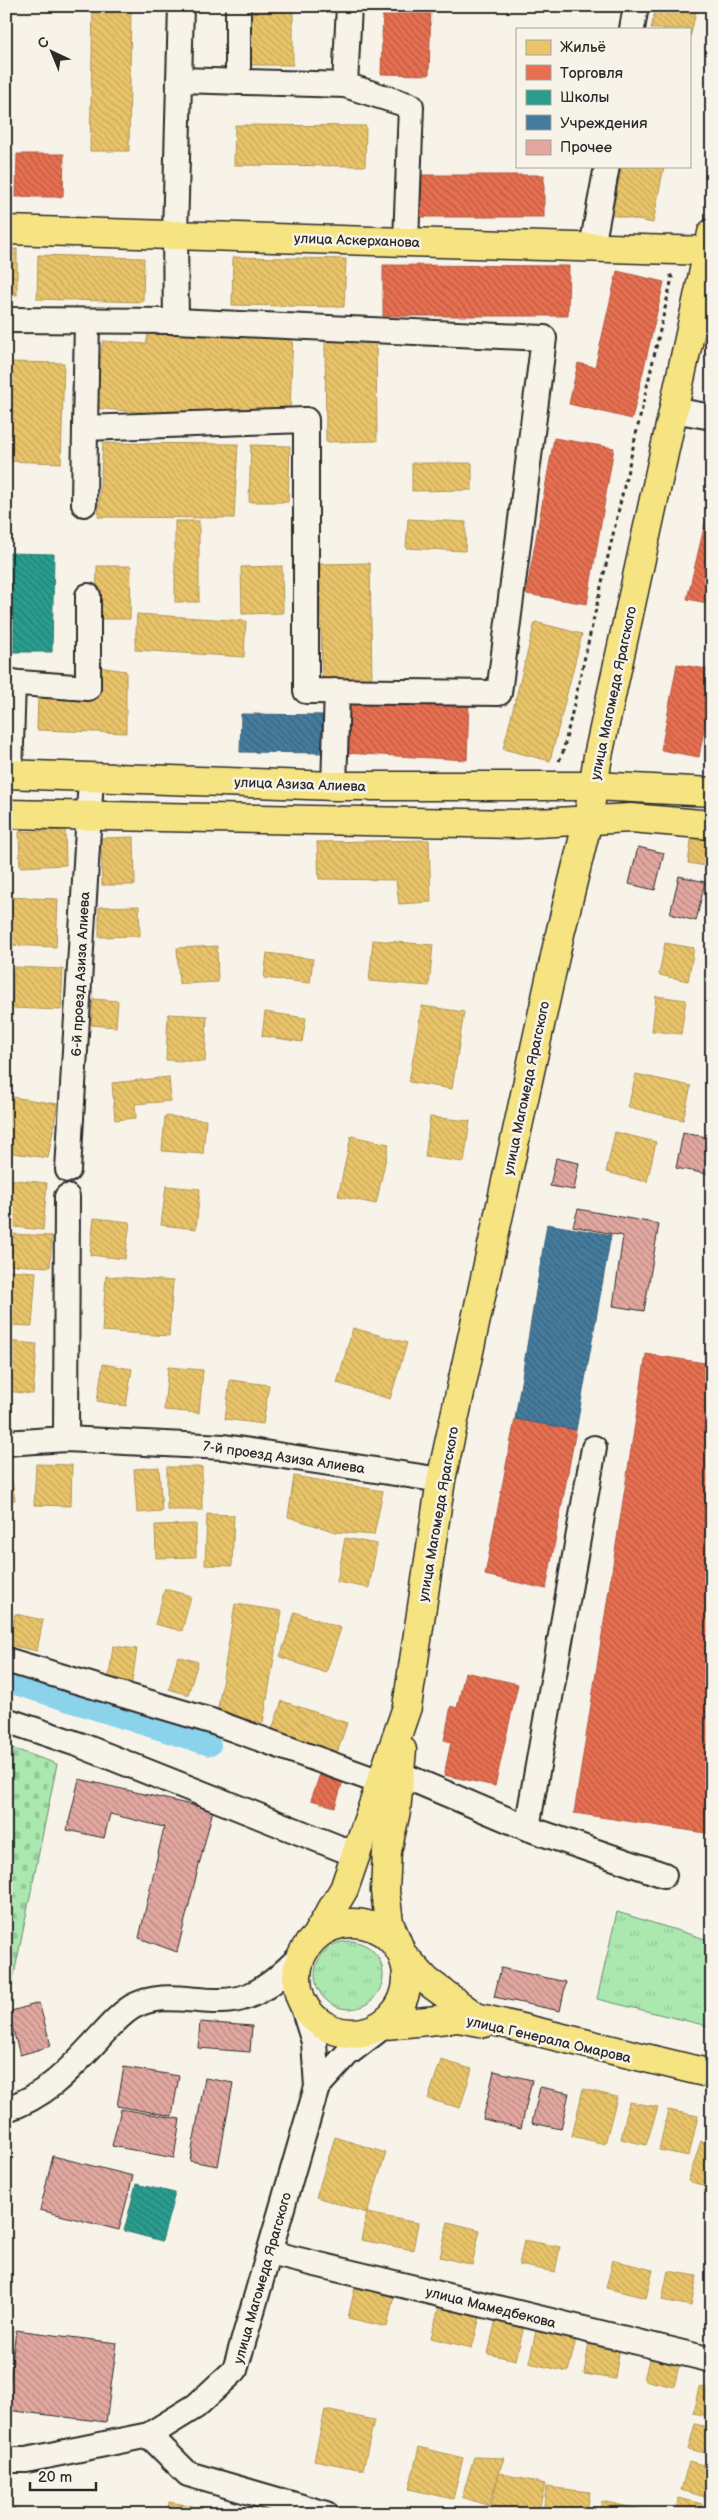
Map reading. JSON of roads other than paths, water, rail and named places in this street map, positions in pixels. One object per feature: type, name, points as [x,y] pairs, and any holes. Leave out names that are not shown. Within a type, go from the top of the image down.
[{"type":"main road","name":"улица Аскерханова","points":[[6,230],[592,248],[658,249],[710,245]]},
{"type":"main road","name":"улица Магомеда Ярагского","points":[[318,1934],[344,1889],[390,1778],[407,1707],[441,1480],[559,938],[588,820],[600,746],[710,245]]},
{"type":"main road","name":"улица Азиза Алиева","points":[[8,774],[334,786],[594,786],[712,792]]},
{"type":"main road","points":[[7,814],[333,822],[518,824],[631,818],[712,825]]},
{"type":"main road","points":[[390,1778],[396,1811],[387,1851],[385,1891],[389,1922],[402,1954],[407,1975],[406,1991],[397,2011],[385,2025],[355,2034],[336,2032],[316,2022],[302,2004],[296,1988],[296,1971],[300,1957],[318,1934],[342,1923],[362,1923],[381,1930],[396,1944],[402,1954]]},
{"type":"main road","name":"улица Генерала Омарова","points":[[402,1954],[427,1982],[476,2016],[712,2075]]},
{"type":"main road","name":"улица Генерала Омарова","points":[[385,2025],[458,2018],[474,2020],[712,2075]]},
{"type":"street","points":[[176,321],[175,235],[181,6]]},
{"type":"street","points":[[238,6],[238,82]]},
{"type":"street","points":[[345,85],[349,6]]},
{"type":"street","points":[[632,28],[636,6]]},
{"type":"street","points":[[179,80],[345,85],[411,106],[406,242]]},
{"type":"street","points":[[592,248],[607,168]]},
{"type":"street","points":[[6,320],[176,321],[544,338],[499,693],[306,691],[306,420],[85,428]]},
{"type":"street","points":[[84,504],[87,320]]},
{"type":"street","points":[[673,410],[712,417]]},
{"type":"street","points":[[8,774],[10,682],[88,688],[88,596]]},
{"type":"street","points":[[334,786],[337,691]]},
{"type":"street","name":"6-й проезд Азиза Алиева","points":[[68,1170],[91,778]]},
{"type":"street","points":[[66,1439],[67,1197]]},
{"type":"street","name":"7-й проезд Азиза Алиева","points":[[6,1444],[66,1439],[224,1447],[441,1480]]},
{"type":"street","points":[[527,1828],[594,1448]]},
{"type":"street","points":[[6,1660],[211,1721],[390,1778],[664,1875]]},
{"type":"street","points":[[6,1720],[80,1745],[357,1855]]},
{"type":"street","points":[[6,2109],[20,2105],[49,2089],[70,2069],[118,2016],[132,2007],[147,2000],[162,1997],[218,2000],[247,1997],[269,1986],[300,1957]]},
{"type":"street","points":[[302,2004],[314,2042],[317,2087]]},
{"type":"street","points":[[317,2087],[347,2054],[385,2025]]},
{"type":"street","name":"улица Магомеда Ярагского","points":[[6,2460],[26,2460],[149,2435],[196,2406],[235,2370],[317,2087]]},
{"type":"street","name":"улица Мамедбекова","points":[[270,2253],[712,2360]]},
{"type":"street","points":[[149,2435],[188,2474],[326,2514]]},
{"type":"waterway","points":[[6,1681],[210,1745]]}]
